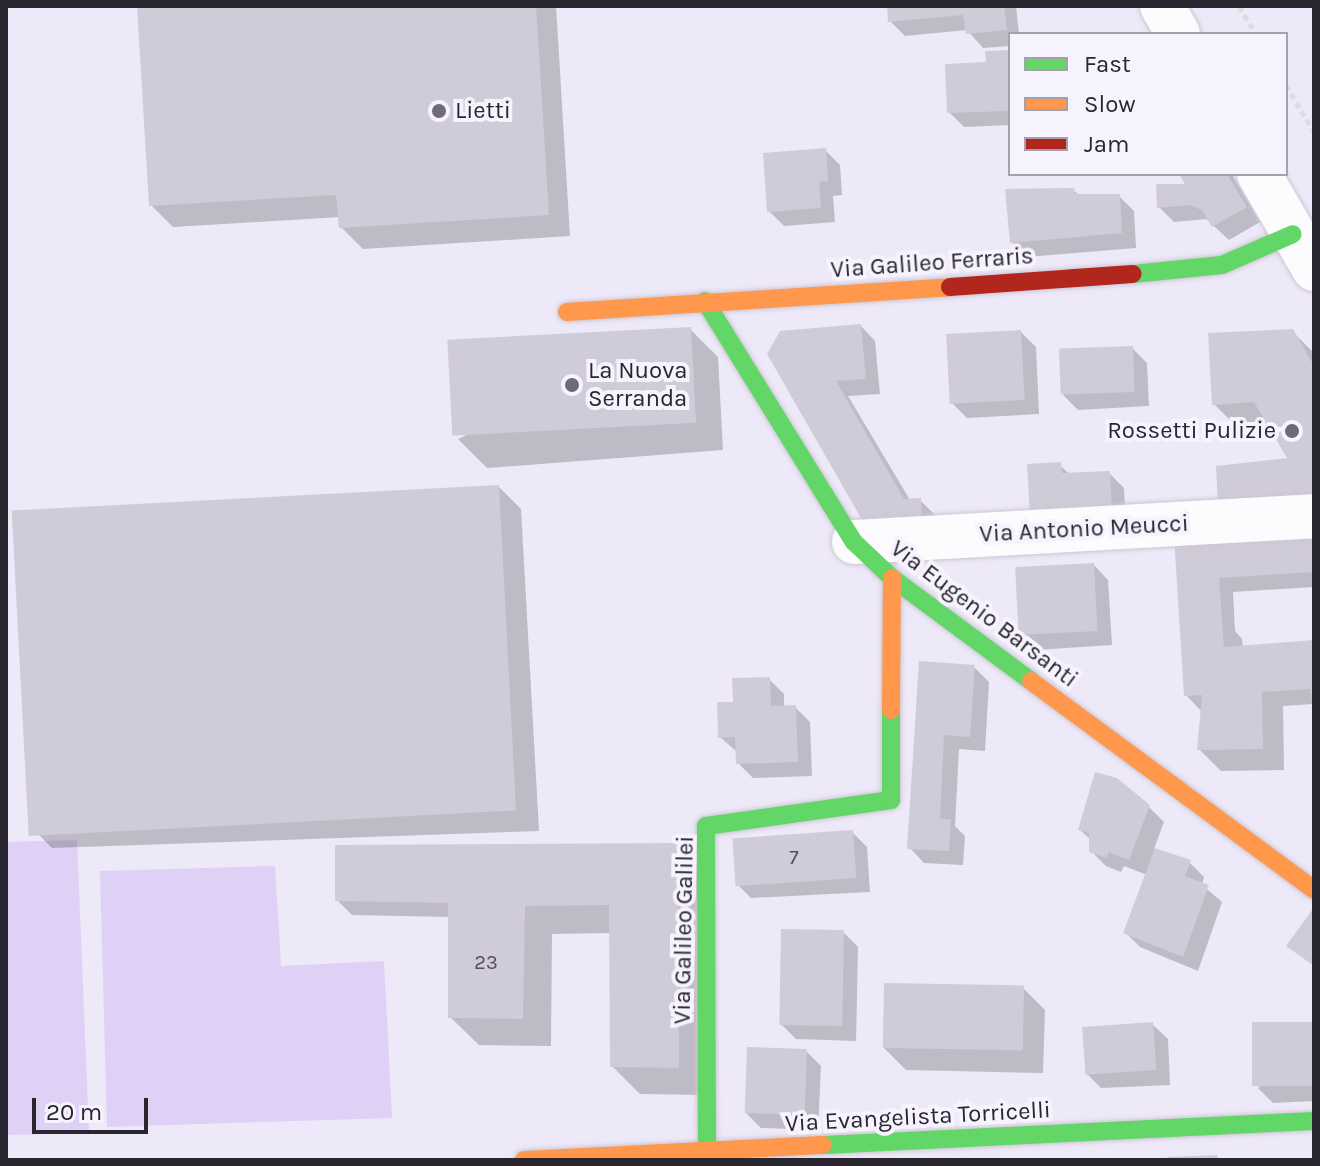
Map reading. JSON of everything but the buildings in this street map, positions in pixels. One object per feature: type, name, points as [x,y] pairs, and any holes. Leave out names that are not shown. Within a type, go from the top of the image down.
[{"type":"street","points":[[1162,6],[1177,32]]},
{"type":"street","points":[[1192,6],[1207,32]]},
{"type":"street","points":[[1288,175],[1307,240]]},
{"type":"street","points":[[1260,176],[1307,240]]},
{"type":"street","name":"Via Galileo Ferraris","points":[[567,312],[1200,270],[1307,240]]},
{"type":"street","name":"Via Eugenio Barsanti","points":[[705,301],[854,542],[892,578],[1314,890]]},
{"type":"street","name":"Via Antonio Meucci","points":[[854,542],[1314,516]]},
{"type":"street","name":"Via Galileo Galilei","points":[[707,1151],[706,826],[891,800],[892,578]]},
{"type":"street","name":"Via Evangelista Torricelli","points":[[524,1160],[707,1151],[1045,1147],[1314,1121]]},
{"type":"path","points":[[1239,6],[1255,32]]},
{"type":"path","points":[[1288,88],[1314,132]]},
{"type":"shaded area","points":[[77,840],[89,1133],[6,1135],[6,842]]},
{"type":"shaded area","points":[[275,866],[281,966],[384,961],[392,1118],[107,1127],[100,871]]},
{"type":"traffic: fast","points":[[1133,274],[1222,265],[1293,234]]},
{"type":"traffic: fast","points":[[705,301],[854,542],[892,578],[1031,681]]},
{"type":"traffic: fast","points":[[707,1151],[706,826],[891,800],[891,710]]},
{"type":"traffic: fast","points":[[823,1145],[1314,1121]]},
{"type":"traffic: slow","points":[[567,312],[950,287]]},
{"type":"traffic: slow","points":[[891,710],[892,578]]},
{"type":"traffic: slow","points":[[1031,681],[1314,890]]},
{"type":"traffic: slow","points":[[524,1160],[823,1145]]},
{"type":"traffic: jam","points":[[950,287],[1133,274]]},
{"type":"place","name":"Lietti","points":[[439,111]]},
{"type":"place","name":"La Nuova Serranda","points":[[572,385]]},
{"type":"place","name":"Rossetti Pulizie","points":[[1292,431]]}]
